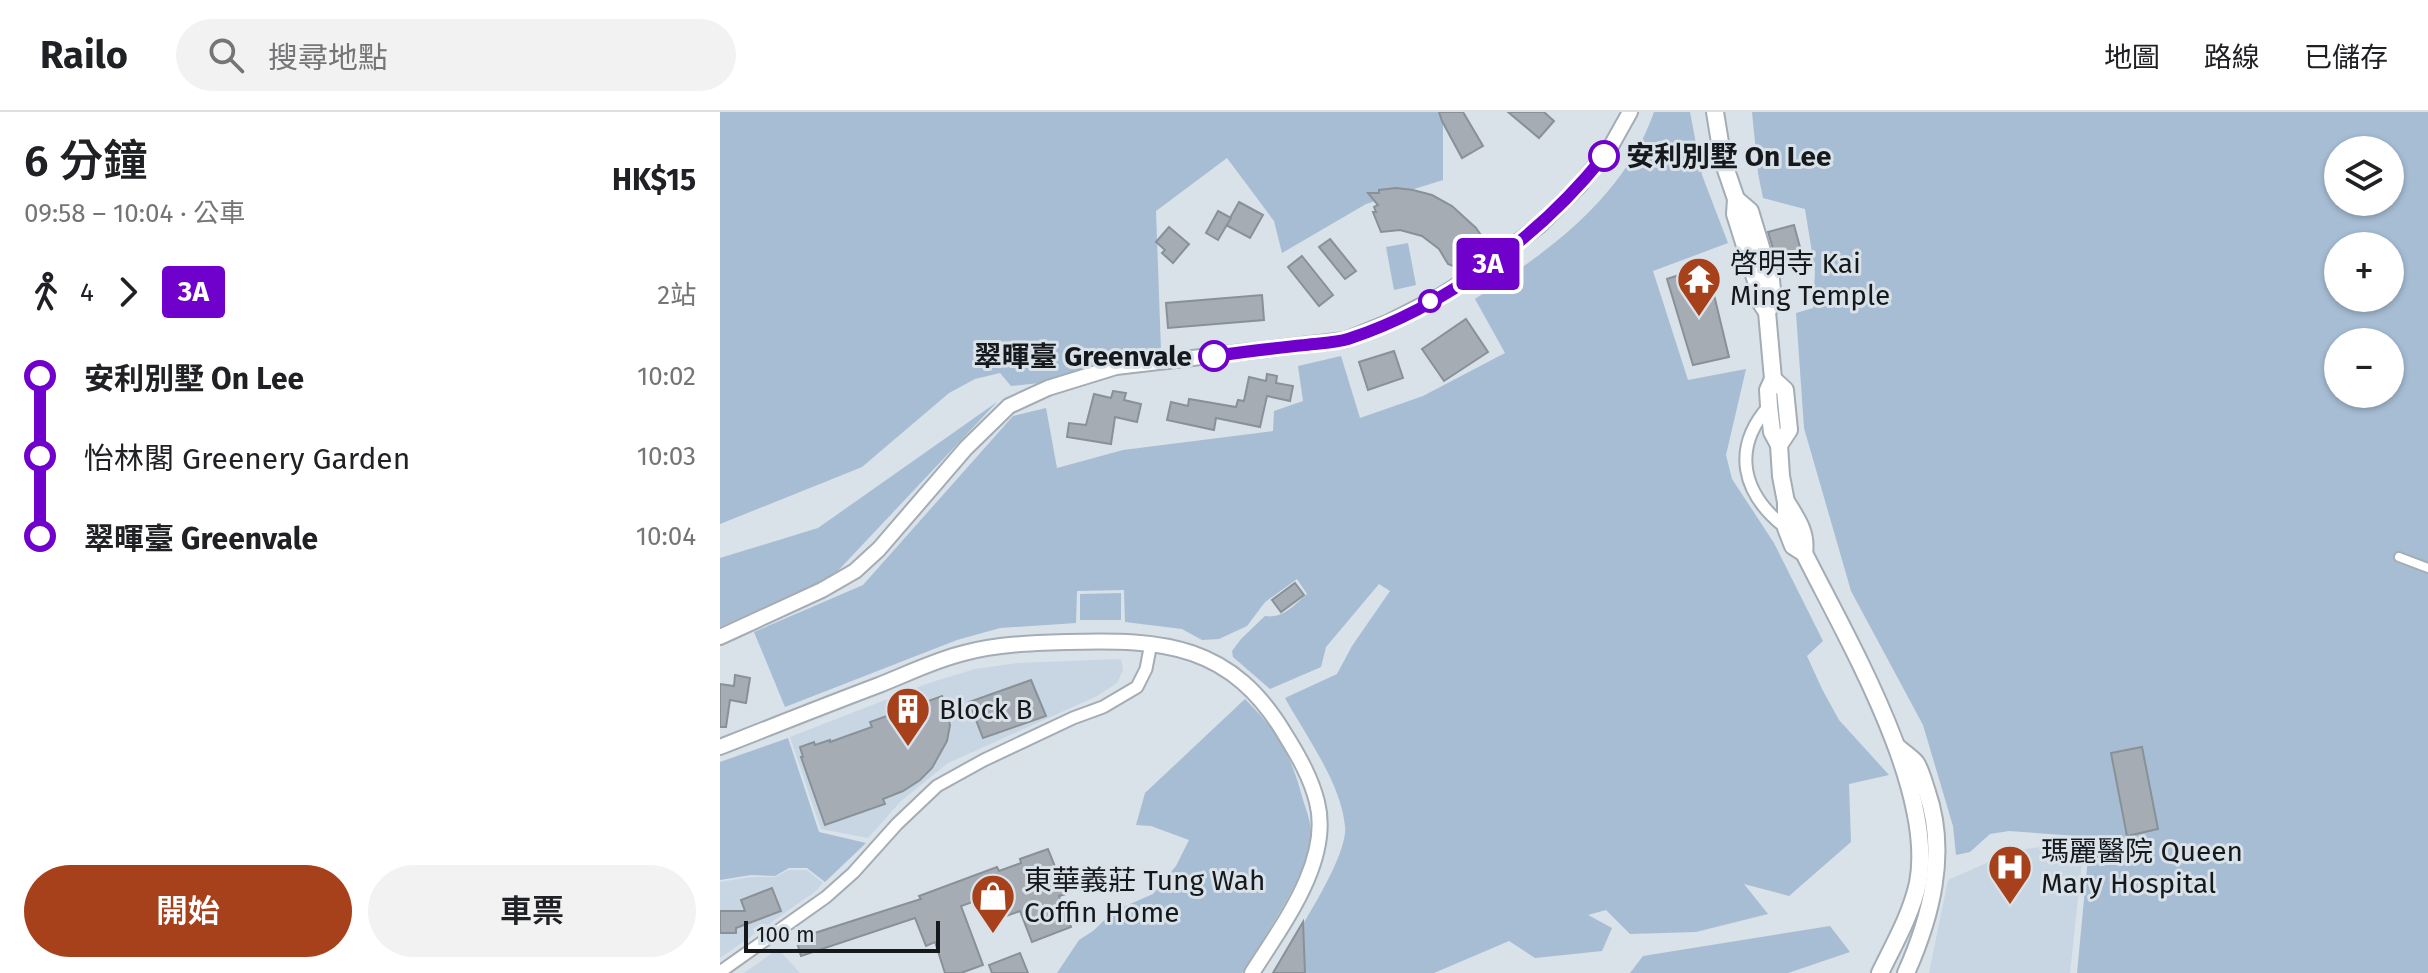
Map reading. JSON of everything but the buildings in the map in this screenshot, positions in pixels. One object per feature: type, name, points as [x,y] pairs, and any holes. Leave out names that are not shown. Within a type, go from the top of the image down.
[{"type":"main road","points":[[1715,112],[1723,161],[1736,199],[1750,211],[1771,280],[1773,300],[1767,312],[1773,379],[1768,390],[1772,432],[1779,445],[1786,528],[1793,546],[1804,553],[1897,747],[1915,762],[1929,797],[1937,839],[1926,884],[1907,915],[1880,973]]},
{"type":"main road","points":[[1773,379],[1785,390],[1789,430],[1779,445]]},
{"type":"main road","points":[[1786,502],[1801,524],[1806,541],[1804,553]]},
{"type":"main road","points":[[1906,973],[1929,909],[1926,884]]},
{"type":"street","points":[[720,637],[831,586],[855,571],[879,549],[966,448],[1009,406],[1048,388],[1116,367],[1345,340],[1440,296],[1478,272],[1540,225],[1580,185],[1611,146],[1629,113]]},
{"type":"street","points":[[1769,406],[1756,421],[1745,450],[1747,480],[1768,514],[1786,528]]},
{"type":"street","points":[[2399,557],[2428,568]]},
{"type":"street","points":[[720,747],[966,652],[1014,645],[1126,640],[1204,657],[1247,685],[1268,708],[1306,770],[1318,804],[1320,835],[1312,868],[1300,894],[1252,973]]},
{"type":"street","points":[[720,972],[826,897],[937,786],[984,760],[1127,694],[1142,680],[1151,643]]},
{"type":"shaded area","points":[[720,112],[1443,112],[1443,180],[1366,204],[1282,253],[1274,221],[1227,158],[1156,211],[1161,351],[1115,357],[1040,383],[1011,386],[1000,373],[975,379],[949,393],[862,467],[720,524]]},
{"type":"shaded area","points":[[1654,112],[1690,112],[1702,175],[1728,243],[1653,271],[1688,380],[1746,369],[1726,455],[1732,479],[1774,543],[1823,641],[1807,656],[1822,689],[1839,720],[1889,775],[1849,784],[1851,842],[1789,896],[1744,884],[1768,914],[1696,932],[1630,934],[1606,910],[1588,915],[1612,928],[1602,951],[1535,958],[1509,941],[1434,973],[1272,973],[1329,879],[1344,840],[1345,826],[1330,777],[1285,698],[1337,674],[1352,646],[1390,591],[1379,584],[1326,647],[1321,667],[1270,689],[1233,657],[1232,651],[1265,616],[1283,613],[1307,594],[1297,579],[1265,602],[1247,626],[1219,639],[1202,640],[1182,629],[1125,622],[1124,590],[1077,591],[1076,623],[1000,628],[957,640],[785,707],[754,632],[863,585],[1013,416],[1046,408],[1057,468],[1123,450],[1273,431],[1274,411],[1303,401],[1298,366],[1341,356],[1360,418],[1423,396],[1505,353],[1475,299],[1530,262],[1581,220],[1624,171],[1641,143]]},
{"type":"shaded area","points":[[1752,112],[2428,112],[2428,973],[2077,973],[2090,837],[2009,831],[1990,834],[1970,852],[1956,855],[1953,826],[1923,725],[1851,591],[1804,428],[1796,313],[1813,308],[1815,271],[1805,209],[1763,198]]},
{"type":"shaded area","points":[[1408,243],[1416,285],[1394,290],[1386,247]]},
{"type":"shaded area","points":[[997,402],[833,576],[720,627],[720,558],[818,528]]},
{"type":"shaded area","points":[[1121,593],[1121,620],[1080,620],[1080,594]]},
{"type":"shaded area","points":[[1121,659],[1123,670],[1117,683],[1097,696],[948,763],[901,801],[868,838],[821,829],[790,737],[929,683],[975,669],[1018,663]]},
{"type":"shaded area","points":[[1245,699],[1273,731],[1286,753],[1308,814],[1311,835],[1296,883],[1242,973],[1057,973],[1079,940],[1114,911],[1153,894],[1176,866],[1189,840],[1151,826],[1136,825],[1145,793]]},
{"type":"shaded area","points":[[788,738],[819,832],[866,843],[825,882],[807,868],[789,868],[775,876],[751,875],[720,880],[720,762]]},
{"type":"shaded area","name":"瑪麗醫院 Queen Mary Hospital","points":[[2084,842],[2070,973],[1929,973],[1948,880],[2016,850]]},
{"type":"shaded area","points":[[789,870],[807,870],[823,883],[720,958],[720,882],[775,877]]},
{"type":"shaded area","points":[[1830,926],[1850,952],[1788,973],[1630,973],[1643,956]]},
{"type":"shaded area","points":[[778,949],[800,973],[744,973]]},
{"type":"bus line","name":"3A","points":[[1214,356],[1345,340],[1408,313],[1478,272],[1540,225],[1604,156]]},
{"type":"place","name":"安利別墅 On Lee","points":[[1604,156]]},
{"type":"place","name":"啓明寺 Kai Ming Temple","points":[[1699,318]]},
{"type":"place","name":"翠暉臺 Greenvale","points":[[1214,356]]},
{"type":"place","name":"Block B","points":[[908,748]]},
{"type":"place","name":"瑪麗醫院 Queen Mary Hospital","points":[[2010,906]]},
{"type":"place","name":"東華義莊 Tung Wah Coffin Home","points":[[993,935]]}]
